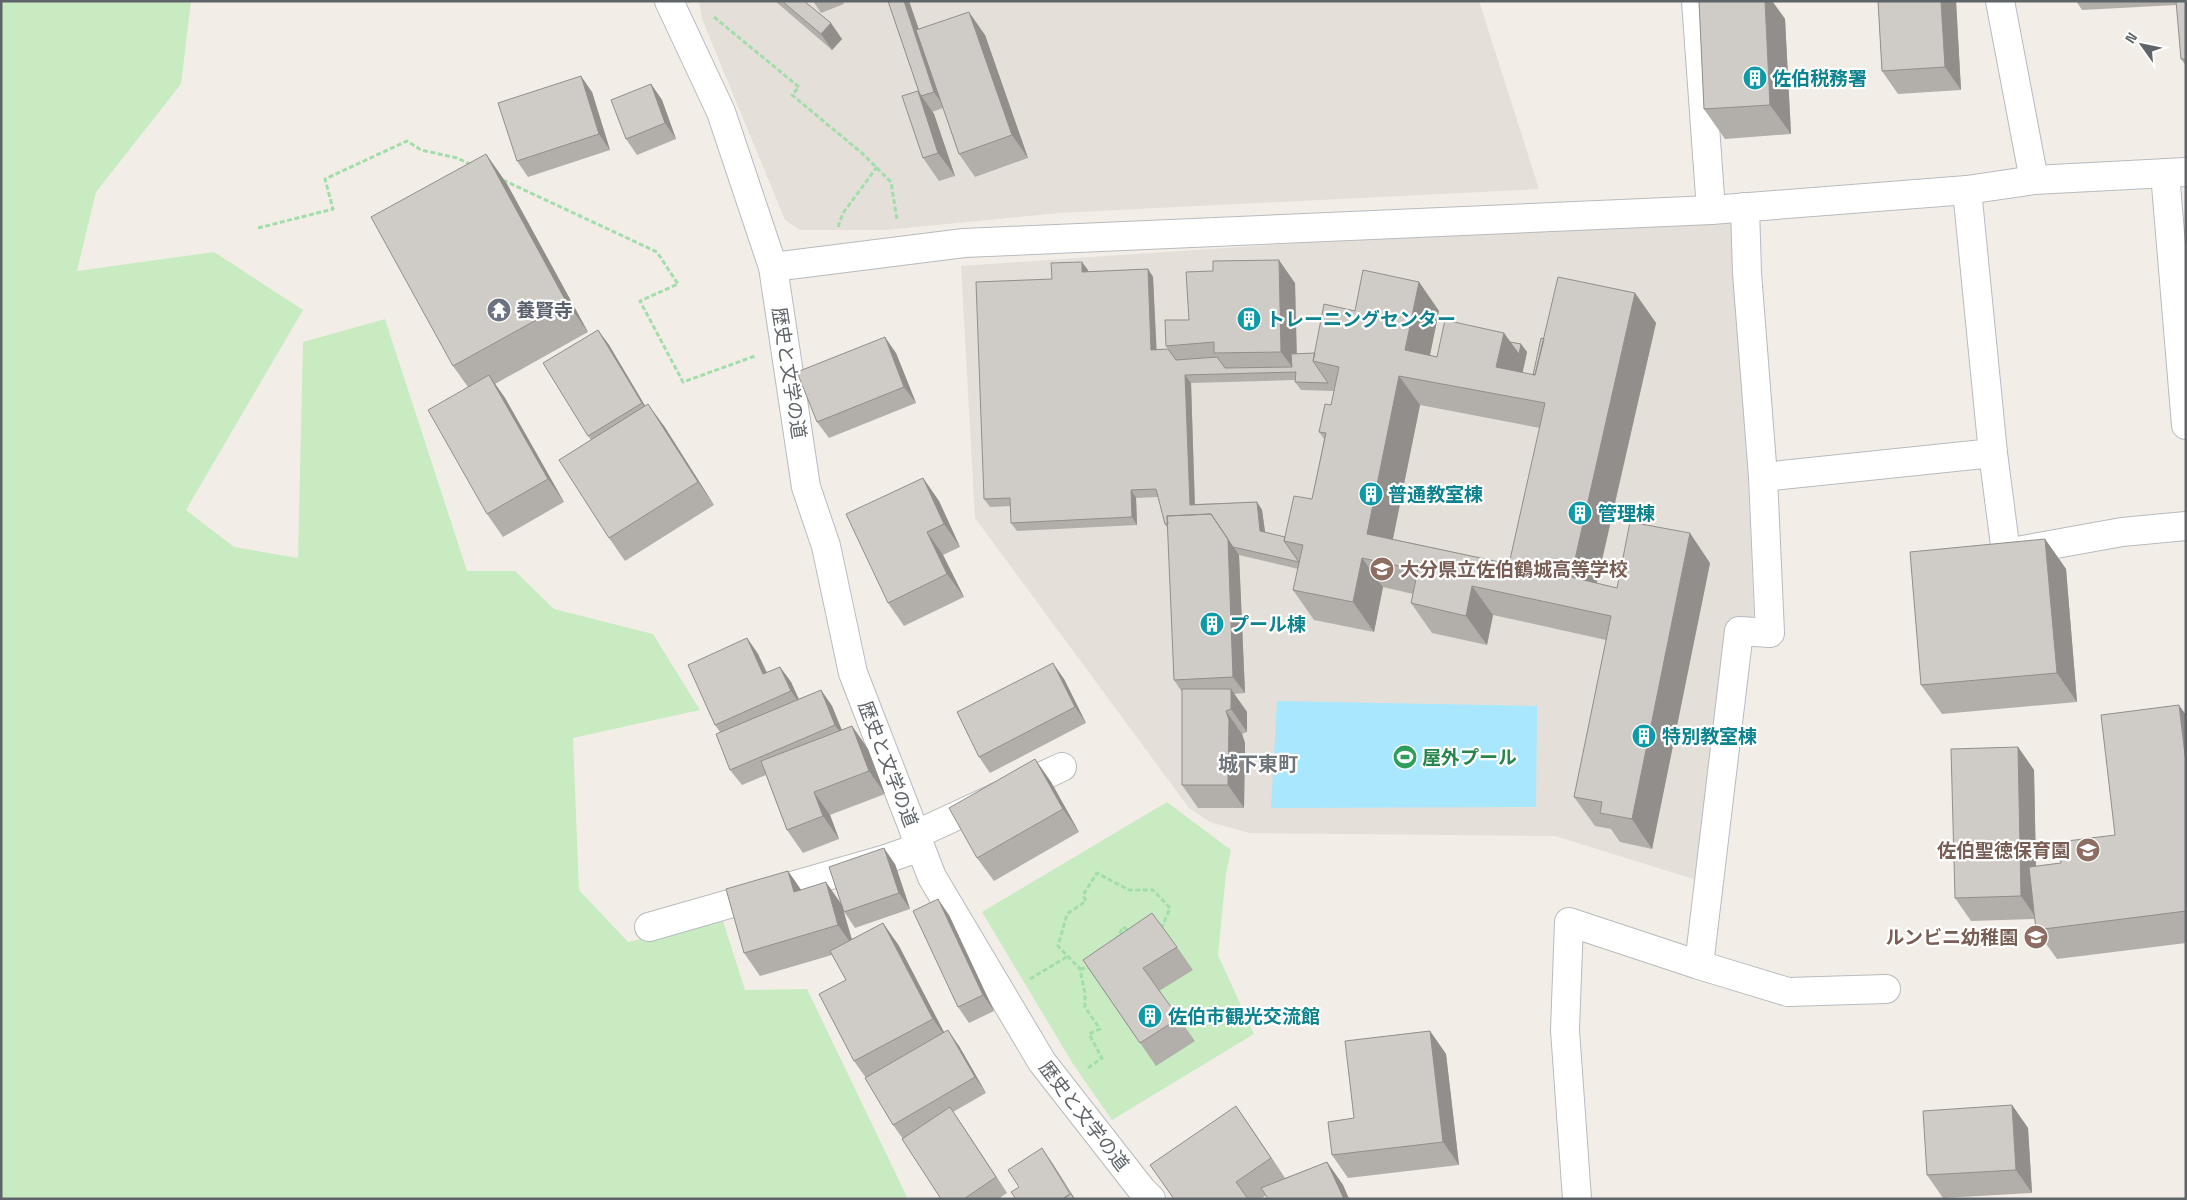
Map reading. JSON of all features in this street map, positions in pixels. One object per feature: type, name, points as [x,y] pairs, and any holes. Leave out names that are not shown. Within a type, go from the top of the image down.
[{"type":"street","name":"歴史と文学の道","points":[[669,1],[721,112],[773,267],[806,487],[826,546],[853,674],[918,841],[937,886],[1042,1062],[1151,1199]]},
{"type":"street","points":[[1696,1],[1711,210]]},
{"type":"street","points":[[2000,1],[2034,180]]},
{"type":"street","points":[[773,267],[964,243],[1711,210],[1967,190],[2034,180],[2175,173],[2186,425]]},
{"type":"street","points":[[1967,190],[1993,453],[2006,553],[2122,532],[2186,526]]},
{"type":"street","points":[[1699,965],[1739,631],[1770,633],[1763,477],[1747,273],[1745,207]]},
{"type":"street","points":[[1763,477],[1993,453]]},
{"type":"street","points":[[649,927],[886,859],[1062,767]]},
{"type":"street","points":[[1577,1199],[1565,1030],[1569,922],[1788,992],[1886,989]]},
{"type":"path","points":[[708,12],[799,87],[792,95],[877,167],[891,182],[898,229],[898,251]]},
{"type":"path","points":[[258,228],[332,209],[325,179],[407,141],[421,150],[457,158],[474,166]]},
{"type":"path","points":[[830,259],[836,230],[843,213],[877,167]]},
{"type":"path","points":[[500,179],[656,252],[678,284],[640,301],[683,382],[753,356],[785,349]]},
{"type":"path","points":[[1061,1087],[1102,1058],[1089,1034],[1100,1029],[1085,1006],[1085,994],[1080,969],[1058,946],[1067,914],[1086,901],[1083,895],[1097,873],[1129,890],[1153,890],[1170,908],[1162,927],[1156,931]]},
{"type":"path","points":[[1115,943],[1123,927],[1136,934]]},
{"type":"path","points":[[1026,981],[1068,956]]},
{"type":"path","points":[[1080,969],[1100,966]]},
{"type":"shaded area","points":[[699,1],[1479,1],[1539,189],[1059,213],[885,230],[800,230],[785,220],[702,19]]},
{"type":"shaded area","name":"大分県立佐伯鶴城高等学校","points":[[1737,213],[1754,620],[1730,620],[1703,882],[1555,836],[1249,833],[1210,822],[1189,808],[975,518],[961,266]]},
{"type":"green space","points":[[1,1],[191,1],[181,84],[96,192],[77,271],[214,252],[303,310],[186,510],[234,547],[298,558],[303,342],[385,319],[467,571],[515,571],[554,609],[653,634],[700,710],[573,738],[579,890],[628,942],[723,921],[745,990],[807,989],[908,1199],[1,1199]]},
{"type":"green space","points":[[1167,802],[1231,850],[1226,874],[1218,955],[1254,1034],[1112,1120],[1073,1064],[982,912]]},
{"type":"water","name":"屋外プール","points":[[1277,701],[1537,706],[1536,807],[1271,808]]},
{"type":"building","points":[[782,1],[804,1],[831,23],[821,34]]},
{"type":"building","points":[[888,1],[904,1],[934,92],[921,96]]},
{"type":"building","points":[[1699,1],[1765,1],[1770,105],[1704,109]]},
{"type":"building","points":[[1878,1],[1941,1],[1945,67],[1882,71]]},
{"type":"building","points":[[2176,1],[2186,1],[2186,59],[2181,59]]},
{"type":"building","points":[[969,12],[1012,135],[959,154],[916,30]]},
{"type":"building","points":[[581,76],[599,134],[517,161],[498,103]]},
{"type":"building","points":[[651,84],[665,123],[626,139],[611,100]]},
{"type":"building","points":[[918,91],[938,153],[923,158],[902,96]]},
{"type":"building","points":[[486,154],[567,303],[453,366],[371,217]]},
{"type":"building","points":[[1279,260],[1281,352],[1214,353],[1214,342],[1166,346],[1165,320],[1189,320],[1186,272],[1213,271],[1213,261]]},
{"type":"building","points":[[1082,262],[1082,272],[1148,269],[1151,350],[1168,349],[1176,360],[1217,357],[1225,368],[1292,367],[1291,354],[1315,353],[1313,361],[1328,383],[1295,382],[1296,372],[1185,375],[1190,505],[1257,502],[1260,531],[1285,537],[1284,541],[1299,562],[1233,547],[1211,514],[1167,516],[1168,524],[1165,524],[1156,489],[1131,490],[1132,517],[1011,523],[1010,498],[984,499],[976,282],[1052,279],[1051,263]]},
{"type":"building","points":[[1363,270],[1419,282],[1405,350],[1437,357],[1445,320],[1504,333],[1496,367],[1535,375],[1558,277],[1635,293],[1571,577],[1617,588],[1630,522],[1690,533],[1632,819],[1600,813],[1602,802],[1574,797],[1611,616],[1472,586],[1466,616],[1411,603],[1418,570],[1362,558],[1353,602],[1293,590],[1303,545],[1284,541],[1294,496],[1312,499],[1326,433],[1319,432],[1325,404],[1331,405],[1339,367],[1313,361],[1324,304],[1355,311]],"holes":[[[1399,376],[1545,403],[1509,564],[1367,534]]]},
{"type":"building","points":[[598,330],[642,403],[588,436],[543,363]]},
{"type":"building","points":[[885,337],[904,387],[817,422],[797,372]]},
{"type":"building","points":[[1541,338],[1544,339],[1535,375],[1533,375]]},
{"type":"building","points":[[1510,342],[1521,344],[1519,354]]},
{"type":"building","points":[[489,375],[548,479],[487,514],[428,410]]},
{"type":"building","points":[[648,404],[698,482],[609,538],[559,460]]},
{"type":"building","points":[[923,478],[944,524],[927,532],[947,574],[888,603],[846,514]]},
{"type":"building","name":"プール棟","points":[[1211,514],[1228,539],[1233,677],[1174,680],[1167,516]]},
{"type":"building","points":[[2045,539],[2057,673],[1921,685],[1910,552]]},
{"type":"building","points":[[747,638],[763,674],[780,667],[791,691],[715,725],[688,665]]},
{"type":"building","points":[[1053,663],[1075,707],[979,757],[957,712]]},
{"type":"building","points":[[1182,689],[1231,689],[1231,709],[1226,711],[1229,720],[1228,785],[1182,785]]},
{"type":"building","points":[[821,690],[835,725],[730,770],[716,734]]},
{"type":"building","points":[[2179,705],[2186,763],[2186,911],[2036,930],[2029,867],[2061,863],[2059,842],[2115,835],[2101,715]]},
{"type":"building","points":[[852,726],[869,771],[814,792],[823,816],[787,830],[761,761]]},
{"type":"building","points":[[2018,747],[2021,896],[1955,898],[1951,749]]},
{"type":"building","points":[[1035,759],[1063,809],[977,858],[949,808]]},
{"type":"building","points":[[884,848],[899,893],[844,912],[829,867]]},
{"type":"building","points":[[788,871],[794,892],[826,882],[838,925],[744,953],[726,889]]},
{"type":"building","points":[[938,899],[983,995],[958,1007],[913,911]]},
{"type":"building","name":"佐伯市観光交流館","points":[[1152,913],[1177,947],[1143,968],[1179,1018],[1140,1043],[1083,960]]},
{"type":"building","points":[[883,923],[933,1019],[854,1061],[819,994],[846,980],[830,951]]},
{"type":"building","points":[[948,1030],[975,1077],[893,1125],[865,1078]]},
{"type":"building","points":[[1430,1031],[1443,1142],[1332,1155],[1328,1122],[1354,1118],[1345,1041]]},
{"type":"building","points":[[2012,1105],[2016,1170],[1927,1175],[1923,1111]]},
{"type":"building","points":[[1236,1106],[1271,1158],[1236,1182],[1248,1199],[1174,1199],[1150,1165]]},
{"type":"building","points":[[950,1107],[996,1177],[964,1199],[941,1199],[902,1139]]},
{"type":"building","points":[[1042,1148],[1070,1194],[1062,1199],[1016,1199],[1011,1192],[1019,1187],[1008,1170]]},
{"type":"building","points":[[1327,1162],[1344,1199],[1268,1199],[1261,1188]]},
{"type":"building","points":[[1071,1194],[1074,1199],[1063,1199]]},
{"type":"place","name":"佐伯税務署","points":[[1755,78]]},
{"type":"place","name":"養賢寺","points":[[499,310]]},
{"type":"place","name":"トレーニングセンター","points":[[1249,319]]},
{"type":"place","name":"普通教室棟","points":[[1371,494]]},
{"type":"place","name":"管理棟","points":[[1580,513]]},
{"type":"place","name":"大分県立佐伯鶴城高等学校","points":[[1382,569]]},
{"type":"place","name":"プール棟","points":[[1212,624]]},
{"type":"place","name":"特別教室棟","points":[[1644,736]]},
{"type":"place","name":"屋外プール","points":[[1405,757]]},
{"type":"place","name":"佐伯聖徳保育園","points":[[2088,850]]},
{"type":"place","name":"ルンビニ幼稚園","points":[[2036,937]]},
{"type":"place","name":"佐伯市観光交流館","points":[[1150,1016]]},
{"type":"district","name":"城下東町","points":[[1258,764]]}]
